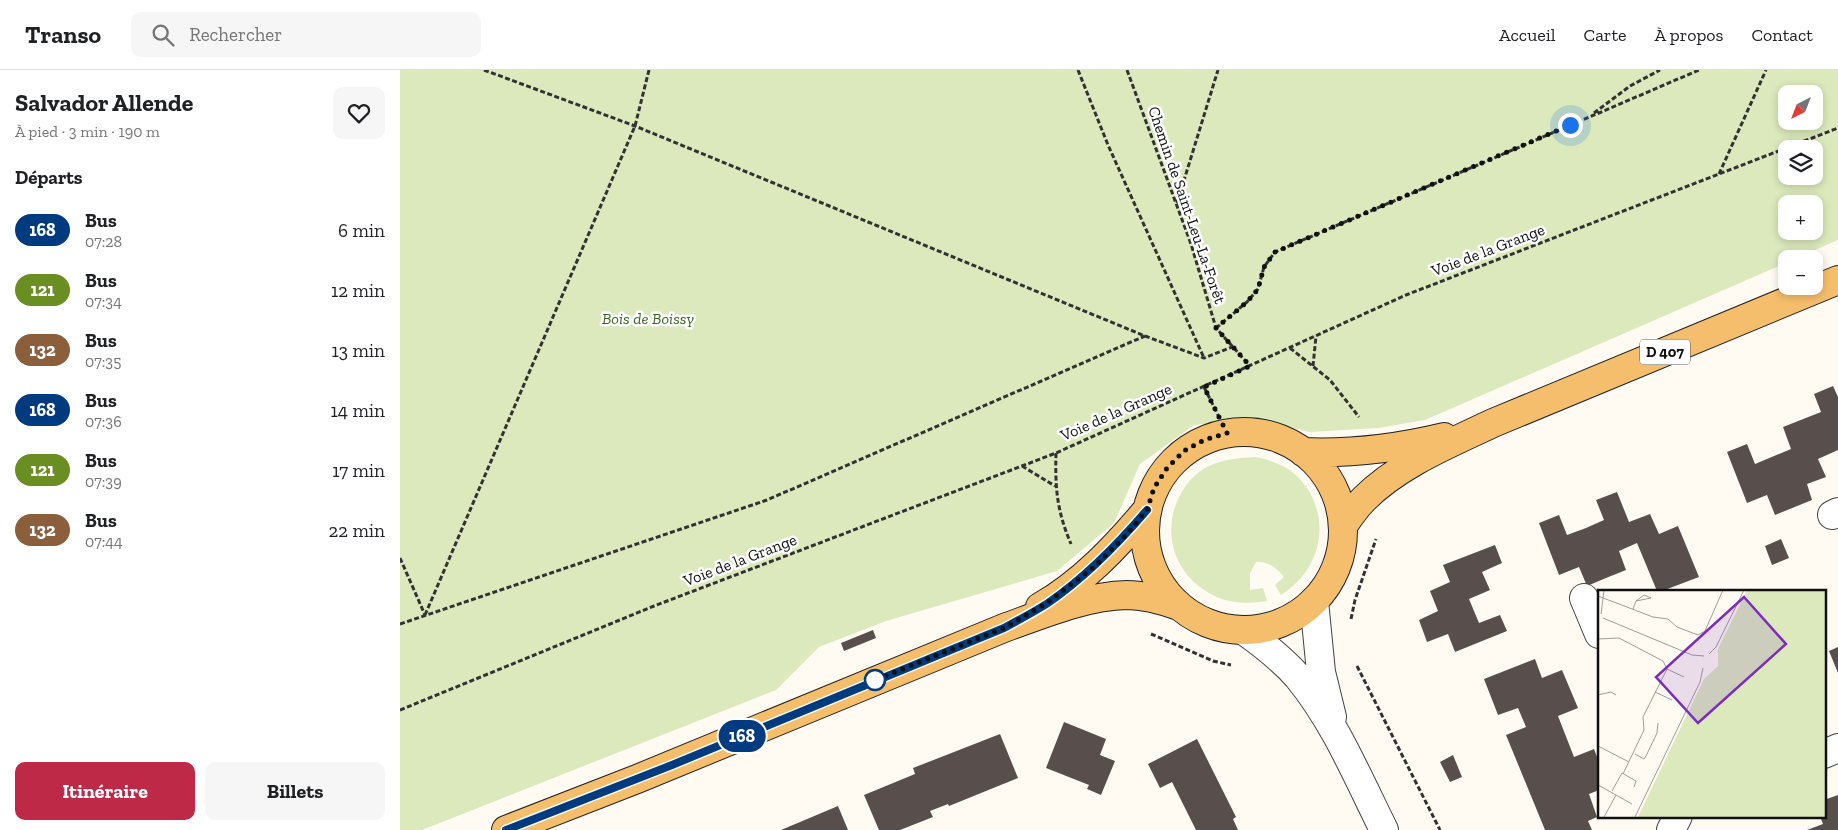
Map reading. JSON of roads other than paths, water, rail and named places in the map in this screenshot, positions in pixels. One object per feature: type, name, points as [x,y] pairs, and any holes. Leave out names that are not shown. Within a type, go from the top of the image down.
[{"type":"main road","name":"D 407","points":[[1342,526],[1364,499],[1398,471],[1493,423],[1838,280]]},
{"type":"main road","name":"D 407","points":[[1303,452],[1337,452],[1415,444],[1493,423]]},
{"type":"main road","points":[[1254,432],[1280,438],[1303,452],[1316,463],[1327,477],[1337,501],[1342,526],[1342,542],[1338,559],[1328,581],[1314,601],[1302,611],[1281,622],[1243,630],[1209,624],[1179,606],[1165,590],[1154,572],[1147,552],[1144,531],[1147,510],[1154,488],[1167,468],[1184,451],[1204,440],[1227,433],[1254,432]]},
{"type":"main road","points":[[1004,628],[1047,603],[1085,574],[1120,541],[1147,510]]},
{"type":"main road","points":[[506,830],[647,775],[1004,628],[1051,611],[1116,596],[1143,596],[1179,606]]},
{"type":"street","points":[[1584,598],[1598,632]]},
{"type":"street","points":[[1314,601],[1324,680],[1337,736]]},
{"type":"street","points":[[1243,630],[1279,657],[1298,678],[1337,736],[1384,830]]},
{"type":"street","points":[[1826,753],[1838,748]]},
{"type":"street","points":[[1671,830],[1677,818]]},
{"type":"park label","name":"Bois de Boissy","points":[[648,318]]}]
